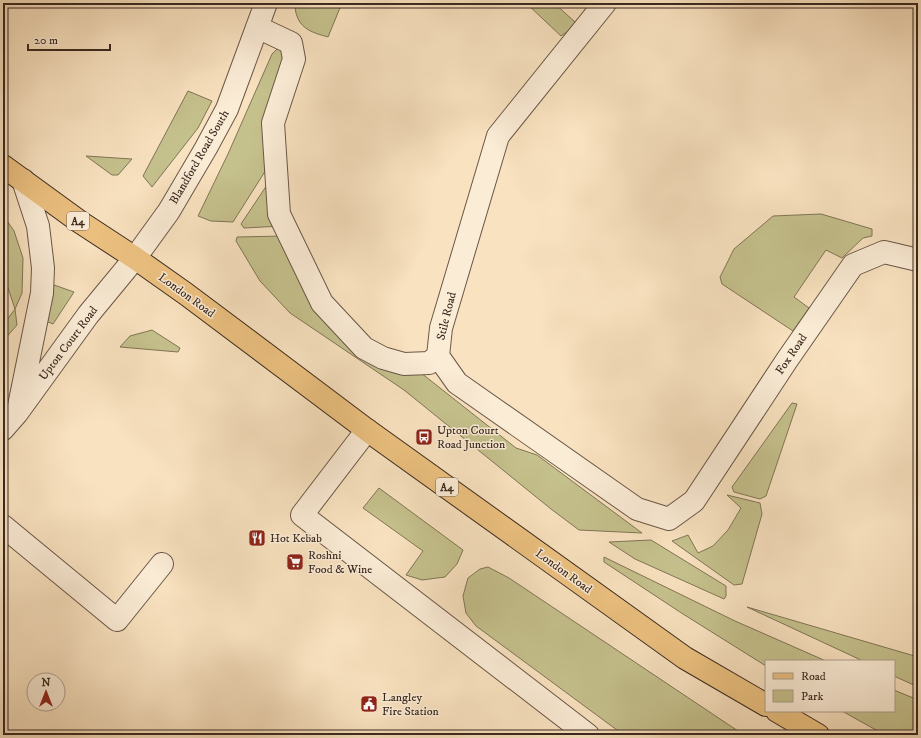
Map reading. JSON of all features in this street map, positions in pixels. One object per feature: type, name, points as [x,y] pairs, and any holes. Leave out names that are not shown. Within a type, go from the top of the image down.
[{"type":"main road","name":"London Road","points":[[3,166],[80,222],[186,294],[367,430],[686,658],[765,704]]},
{"type":"main road","points":[[779,712],[818,735]]},
{"type":"street","name":"Blandford Road South","points":[[135,258],[169,211],[227,109],[266,3]]},
{"type":"street","name":"Stile Road","points":[[605,3],[498,136],[441,328],[438,356],[457,383],[637,509],[669,519],[694,501]]},
{"type":"street","points":[[257,27],[291,43],[294,59],[273,123],[279,214],[322,302],[364,348],[383,358],[404,364],[430,363],[438,356]]},
{"type":"street","points":[[17,413],[42,293],[43,268],[38,226],[23,180]]},
{"type":"street","name":"Fox Road","points":[[694,501],[787,360],[853,265],[884,252],[918,260]]},
{"type":"street","name":"Upton Court Road","points":[[3,429],[17,413],[88,315],[135,258]]},
{"type":"street","points":[[367,430],[302,515],[588,735]]},
{"type":"street","points":[[3,526],[117,620],[162,564]]},
{"type":"green space","points":[[296,3],[342,3],[328,37],[312,32],[304,27],[296,13]]},
{"type":"green space","points":[[526,3],[554,3],[575,22],[574,27],[561,36]]},
{"type":"green space","points":[[279,47],[287,47],[271,162],[233,222],[211,221],[198,216],[228,154],[272,54]]},
{"type":"green space","points":[[188,91],[212,101],[198,128],[152,187],[143,176]]},
{"type":"green space","points":[[86,156],[132,159],[118,175],[112,175]]},
{"type":"green space","points":[[273,176],[283,226],[244,228],[241,224]]},
{"type":"green space","points":[[821,214],[872,229],[872,236],[863,238],[842,258],[826,250],[794,297],[809,308],[793,331],[722,284],[720,277],[734,249],[773,216]]},
{"type":"green space","points":[[3,215],[14,231],[23,258],[22,293],[15,309],[3,273]]},
{"type":"green space","points":[[283,236],[325,311],[416,369],[516,448],[537,455],[642,533],[579,530],[404,390],[290,313],[260,281],[236,241],[237,237]]},
{"type":"green space","points":[[54,285],[74,292],[53,324],[46,321]]},
{"type":"green space","points":[[15,309],[17,325],[3,341],[3,325]]},
{"type":"green space","points":[[152,330],[180,348],[178,352],[120,347],[130,336]]},
{"type":"green space","points":[[792,403],[797,404],[766,496],[760,499],[734,492],[732,487]]},
{"type":"green space","points":[[379,488],[463,550],[457,564],[445,577],[422,580],[406,575],[423,551],[363,508]]},
{"type":"green space","points":[[727,495],[760,503],[762,514],[742,584],[734,585],[672,541],[688,535],[698,553],[713,546],[728,530],[741,508]]},
{"type":"green space","points":[[651,540],[726,586],[726,596],[724,599],[635,559],[609,542]]},
{"type":"green space","points":[[604,557],[735,621],[824,660],[765,660],[765,665],[604,562]]},
{"type":"green space","points":[[488,567],[509,578],[744,735],[624,735],[476,626],[466,613],[463,596],[468,578],[480,569]]},
{"type":"green space","points":[[747,607],[918,657],[918,687],[895,676],[895,660],[861,660]]},
{"type":"green space","points":[[895,690],[918,700],[918,735],[885,735],[844,712],[895,712]]},
{"type":"place","name":"Upton Court Road Junction","points":[[424,437]]},
{"type":"place","name":"Hot Kebab","points":[[257,538]]},
{"type":"place","name":"Roshni Food & Wine","points":[[295,562]]},
{"type":"place","name":"Langley Fire Station","points":[[369,704]]}]
